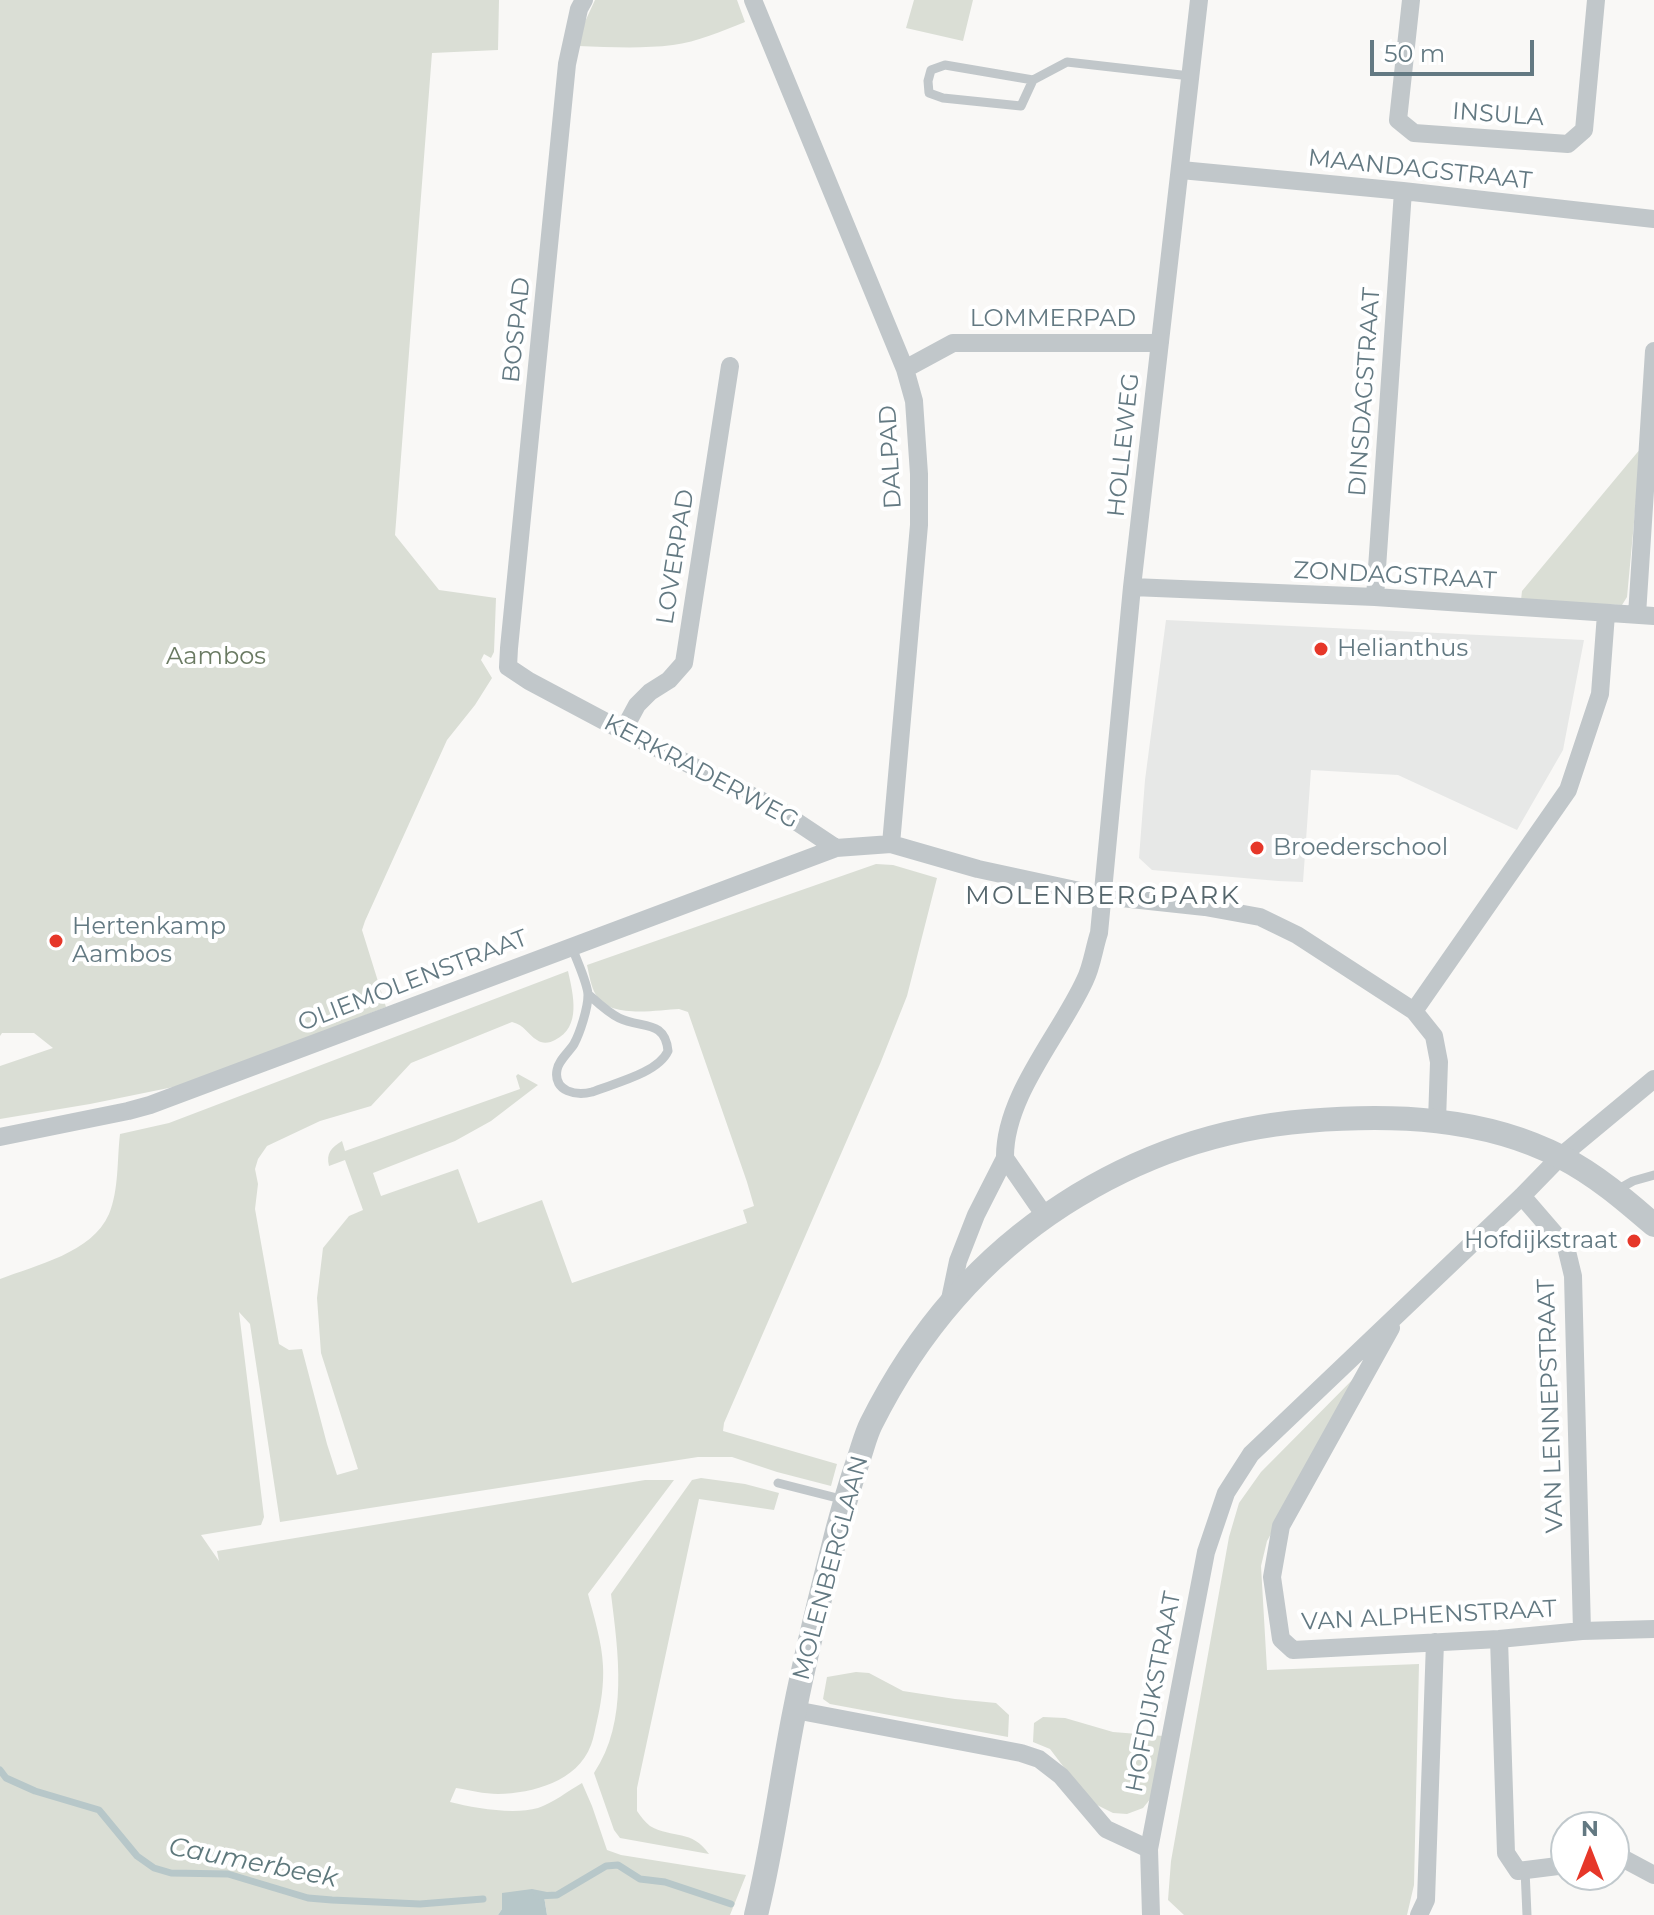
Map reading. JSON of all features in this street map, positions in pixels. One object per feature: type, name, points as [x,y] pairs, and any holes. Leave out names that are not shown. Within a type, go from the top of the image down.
[{"type":"street","name":"BOSPAD","points":[[508,667],[567,64],[579,9],[584,0]]},
{"type":"street","name":"DALPAD","points":[[753,0],[905,369],[914,401],[919,525],[891,844]]},
{"type":"street","name":"HOLLEWEG","points":[[949,1304],[958,1261],[976,1215],[1005,1158],[1014,1106],[1086,978],[1099,933],[1132,587],[1199,0]]},
{"type":"street","name":"INSULA","points":[[1411,0],[1398,120],[1414,133],[1568,144],[1584,130],[1596,0]]},
{"type":"street","name":"MAANDAGSTRAAT","points":[[1181,170],[1654,219]]},
{"type":"street","name":"DINSDAGSTRAAT","points":[[1375,597],[1403,191]]},
{"type":"street","name":"LOMMERPAD","points":[[905,369],[953,343],[1160,343]]},
{"type":"street","points":[[1646,616],[1654,351]]},
{"type":"street","name":"LOVERPAD","points":[[623,731],[637,705],[669,680],[684,663],[730,366]]},
{"type":"street","name":"ZONDAGSTRAAT","points":[[1132,587],[1375,597],[1646,616]]},
{"type":"street","points":[[1414,1011],[1568,790],[1600,694],[1606,614]]},
{"type":"street","name":"KERKRADERWEG","points":[[508,667],[623,731],[776,808],[836,848]]},
{"type":"street","points":[[836,848],[891,844],[978,869],[1103,896],[1205,907],[1260,917],[1297,935],[1414,1011],[1434,1036],[1439,1062],[1437,1121],[1496,1132],[1560,1157],[1614,1191],[1654,1225]]},
{"type":"street","name":"OLIEMOLENSTRAAT","points":[[0,1137],[150,1105],[836,848]]},
{"type":"street","name":"HOFDIJKSTRAAT","points":[[1155,1912],[1149,1849],[1206,1552],[1226,1493],[1251,1454],[1560,1157],[1654,1079]]},
{"type":"street","name":"MOLENBERGLAAN","points":[[756,1915],[795,1710],[845,1500],[870,1426],[906,1360],[949,1304],[988,1263],[1045,1216],[1127,1168],[1233,1132],[1313,1120],[1394,1118],[1437,1121]]},
{"type":"street","points":[[1005,1158],[1045,1216]]},
{"type":"street","name":"VAN LENNEPSTRAAT","points":[[1522,1196],[1566,1247],[1573,1276],[1582,1631]]},
{"type":"street","name":"VAN ALPHENSTRAAT","points":[[1401,1312],[1281,1526],[1272,1577],[1281,1639],[1293,1650],[1654,1629]]},
{"type":"street","points":[[1499,1639],[1506,1853],[1518,1871],[1550,1867]]},
{"type":"street","points":[[1419,1915],[1426,1900],[1435,1642]]},
{"type":"street","points":[[795,1710],[1039,1759],[1061,1776],[1106,1829],[1149,1849]]},
{"type":"street","points":[[1630,1862],[1654,1875]]},
{"type":"lane","points":[[1033,80],[945,65],[931,70],[928,81],[929,93],[943,98],[1021,106],[1033,80],[1067,62],[1190,76]]},
{"type":"lane","points":[[572,947],[588,994],[579,1033],[556,1072],[565,1091],[571,1093],[586,1094],[648,1071],[660,1063],[668,1051],[666,1038],[656,1028],[619,1018],[588,994]]},
{"type":"lane","points":[[1614,1191],[1654,1175]]},
{"type":"lane","points":[[778,1483],[845,1500]]},
{"type":"lane","points":[[1525,1870],[1527,1915]]},
{"type":"shaded area","points":[[1166,620],[1584,640],[1563,750],[1517,830],[1398,775],[1311,770],[1303,882],[1278,881],[1152,870],[1139,858],[1145,780]]},
{"type":"shaded area","points":[[532,1889],[547,1892],[544,1896],[547,1915],[498,1915],[502,1909],[502,1893]]},
{"type":"green space","name":"Aambos","points":[[0,0],[499,0],[498,50],[432,53],[395,535],[439,590],[496,598],[494,652],[491,658],[484,654],[481,660],[492,678],[447,740],[362,930],[386,1007],[193,1083],[0,1119],[0,1066],[53,1048],[34,1033],[2,1033],[0,1036]]},
{"type":"green space","points":[[595,0],[737,0],[745,22],[700,39],[673,45],[578,46]]},
{"type":"green space","points":[[914,0],[973,0],[963,41],[906,28]]},
{"type":"green space","points":[[1641,448],[1627,597],[1622,605],[1521,600],[1522,591]]},
{"type":"green space","points":[[876,864],[893,865],[937,878],[907,996],[723,1431],[837,1464],[831,1486],[732,1457],[698,1457],[280,1522],[250,1324],[239,1312],[264,1517],[261,1525],[201,1535],[219,1561],[217,1551],[645,1480],[674,1480],[588,1594],[601,1648],[603,1680],[594,1736],[584,1758],[565,1776],[539,1788],[498,1794],[456,1788],[450,1802],[494,1810],[528,1810],[549,1803],[582,1783],[607,1850],[621,1855],[746,1875],[730,1915],[547,1915],[544,1896],[504,1896],[498,1915],[0,1915],[0,1279],[62,1256],[90,1239],[101,1227],[115,1195],[120,1134],[169,1123],[568,971],[574,1009],[569,1027],[555,1040],[546,1043],[539,1041],[512,1022],[411,1063],[371,1106],[320,1121],[267,1146],[258,1159],[255,1209],[279,1344],[289,1350],[302,1349],[337,1475],[358,1469],[321,1353],[317,1298],[323,1248],[349,1216],[363,1210],[345,1160],[329,1166],[332,1149],[342,1141],[345,1151],[520,1089],[518,1074],[538,1085],[491,1121],[455,1141],[373,1173],[381,1196],[458,1169],[478,1223],[542,1200],[572,1283],[747,1223],[743,1210],[754,1206],[688,1012],[679,1009],[622,1010],[602,1003],[591,984],[587,965]]},
{"type":"green space","points":[[1368,1364],[1267,1541],[1261,1566],[1267,1670],[1419,1664],[1414,1885],[1407,1915],[1184,1915],[1168,1900],[1171,1861],[1229,1537],[1239,1503],[1261,1472]]},
{"type":"green space","points":[[701,1478],[745,1484],[779,1493],[774,1510],[699,1499],[637,1788],[637,1811],[648,1824],[696,1841],[709,1854],[620,1838],[614,1830],[594,1773],[605,1753],[617,1709],[618,1662],[611,1594],[692,1480]]},
{"type":"green space","points":[[869,1673],[903,1691],[996,1703],[1009,1715],[1008,1737],[830,1704],[823,1699],[827,1677]]},
{"type":"green space","points":[[1043,1717],[1065,1718],[1113,1732],[1163,1736],[1151,1798],[1143,1808],[1127,1814],[1113,1813],[1097,1805],[1050,1749],[1033,1742],[1034,1723]]},
{"type":"waterway","name":"Caumerbeek","points":[[0,1770],[6,1778],[35,1791],[99,1810],[137,1856],[154,1868],[171,1873],[228,1874],[308,1898],[420,1904],[483,1899]]},
{"type":"waterway","name":"Caumerbeek","points":[[537,1896],[557,1895],[606,1866],[618,1865],[640,1879],[665,1882],[731,1904]]},
{"type":"place","name":"Helianthus","points":[[1321,649]]},
{"type":"place","name":"Broederschool","points":[[1257,848]]},
{"type":"place","name":"Hertenkamp Aambos","points":[[56,941]]},
{"type":"place","name":"Hofdijkstraat","points":[[1634,1241]]},
{"type":"district","name":"MOLENBERGPARK","points":[[1103,896]]}]
